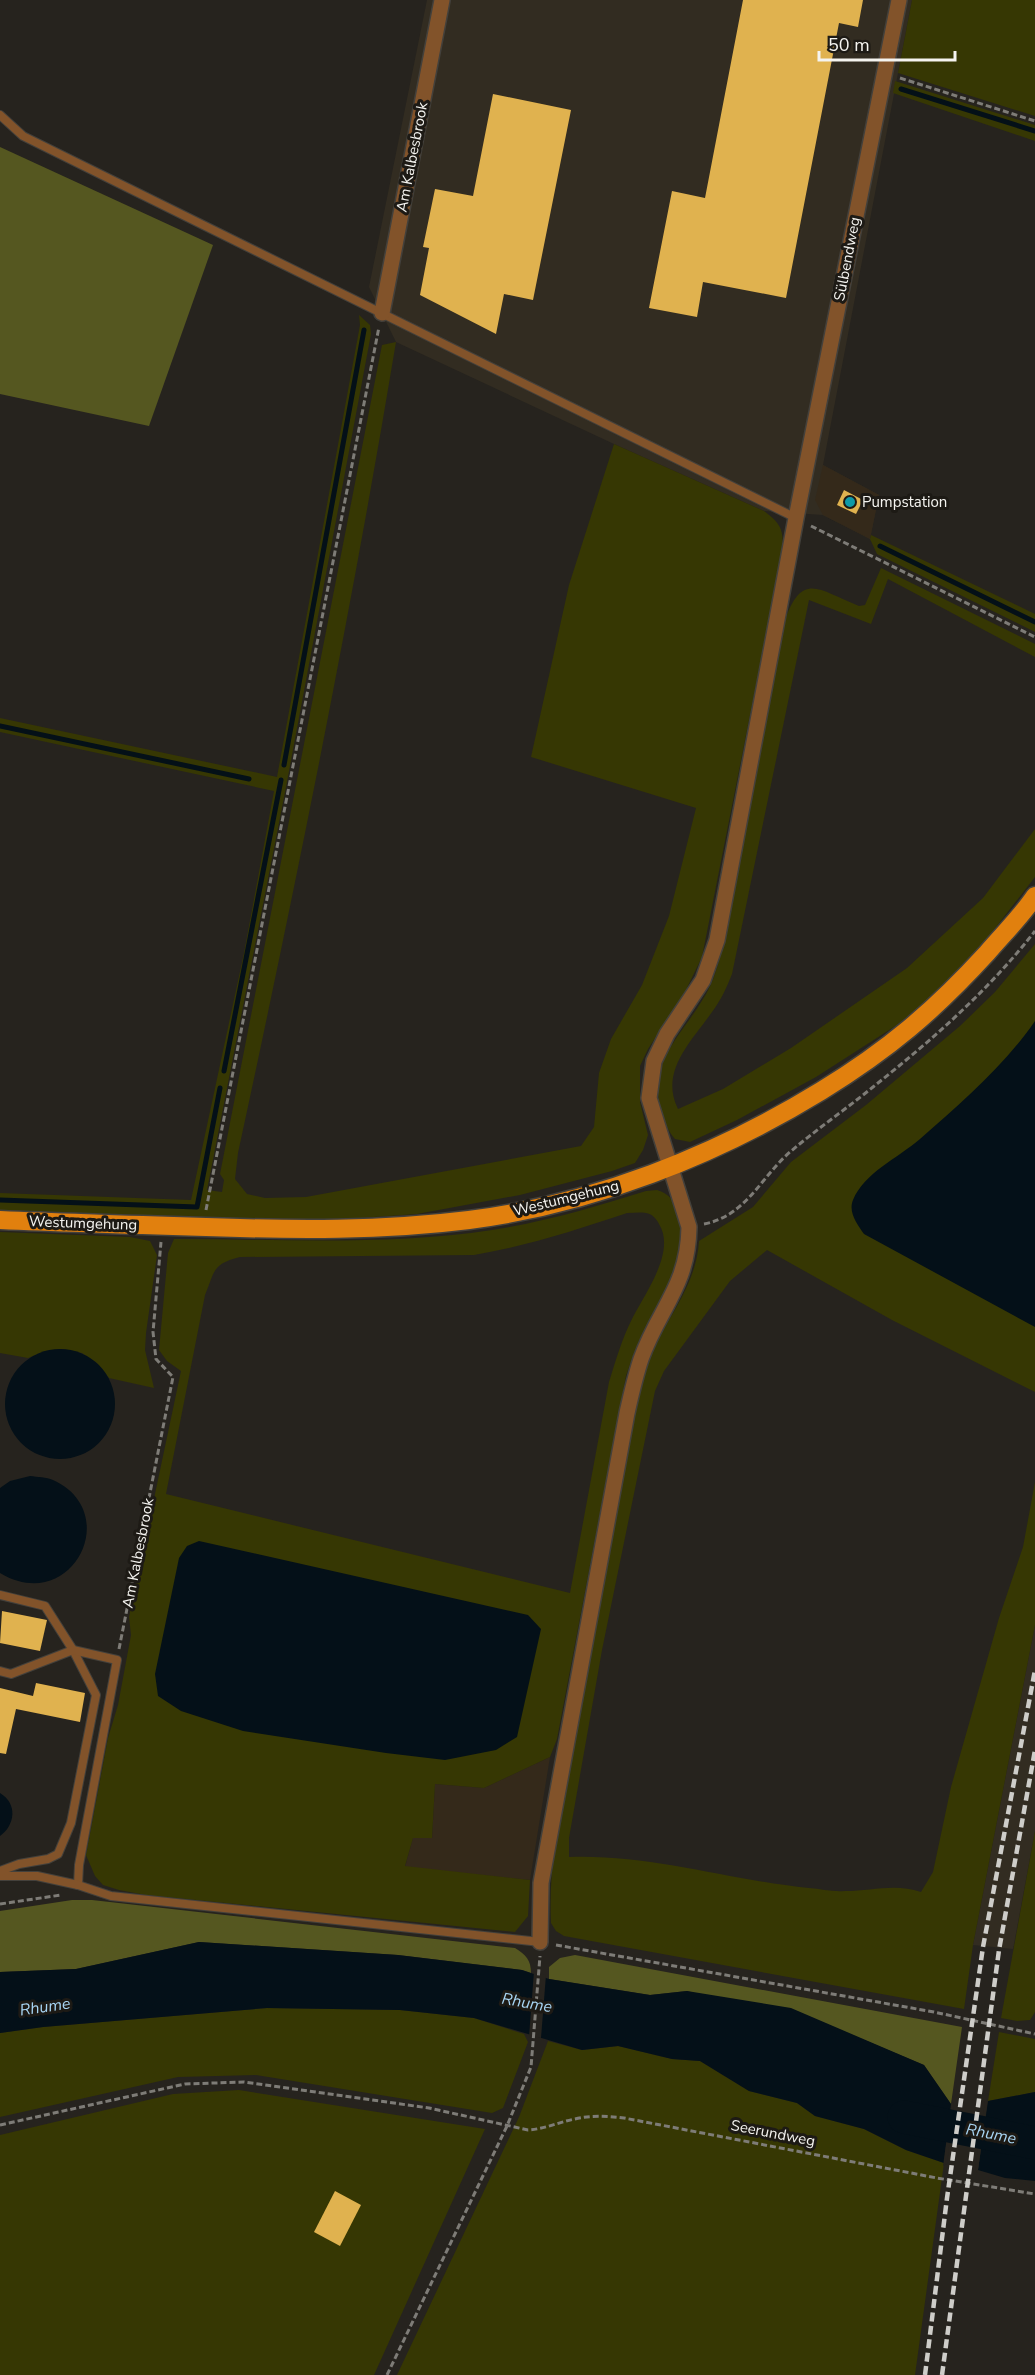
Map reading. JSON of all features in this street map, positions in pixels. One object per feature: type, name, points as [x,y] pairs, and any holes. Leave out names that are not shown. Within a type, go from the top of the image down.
[{"type":"main road","name":"Westumgehung","points":[[0,1220],[309,1230],[363,1229],[472,1220],[546,1205],[669,1168],[760,1126],[802,1103],[882,1052],[926,1016],[967,974],[1035,896]]},
{"type":"street","name":"Am Kalbesbrook","points":[[382,314],[442,0]]},
{"type":"street","name":"Sülbendweg","points":[[689,1227],[649,1098],[650,1079],[654,1061],[667,1034],[703,980],[717,940],[796,518],[899,0]]},
{"type":"street","points":[[540,1942],[541,1882],[627,1413],[641,1359],[684,1270],[689,1248],[689,1227]]},
{"type":"lane","points":[[0,115],[23,136],[796,518]]},
{"type":"lane","points":[[0,1595],[45,1606],[73,1650],[96,1695],[71,1823],[58,1854],[48,1859],[19,1864],[0,1871]]},
{"type":"lane","points":[[0,1671],[11,1674],[73,1650],[117,1660],[79,1865],[78,1885]]},
{"type":"lane","points":[[0,1876],[37,1876],[78,1885],[111,1896],[540,1942]]},
{"type":"path","points":[[884,73],[1035,121]]},
{"type":"path","points":[[203,1227],[382,314]]},
{"type":"path","points":[[796,518],[1035,637]]},
{"type":"path","points":[[689,1227],[716,1222],[738,1209],[788,1154],[874,1087],[963,1011],[1035,932]]},
{"type":"path","name":"Am Kalbesbrook","points":[[117,1660],[173,1377],[156,1359],[153,1332],[163,1226]]},
{"type":"path","points":[[0,1904],[64,1895],[78,1885]]},
{"type":"path","points":[[540,1942],[1035,2032]]},
{"type":"path","points":[[387,2375],[507,2126],[531,2067],[540,1968]]},
{"type":"path","name":"Seerundweg","points":[[0,2125],[185,2084],[267,2083],[429,2108],[528,2130],[540,2130],[573,2119],[594,2116],[624,2118],[938,2178],[1035,2194]]},
{"type":"shaded area","points":[[427,0],[912,0],[823,465],[879,495],[870,539],[823,515],[764,511],[396,342],[369,287]]},
{"type":"shaded area","points":[[912,0],[1035,0],[1035,116],[898,73]]},
{"type":"shaded area","points":[[895,81],[1035,125],[1035,141],[893,93]]},
{"type":"shaded area","points":[[0,147],[213,245],[149,426],[0,394]]},
{"type":"shaded area","points":[[359,315],[370,325],[371,334],[207,1190],[222,1192],[224,1180],[220,1174],[382,345],[396,342],[342,647],[238,1153],[235,1179],[247,1194],[265,1198],[306,1197],[581,1146],[594,1127],[599,1073],[611,1039],[642,985],[669,916],[696,808],[531,757],[569,585],[614,444],[764,511],[779,525],[783,540],[702,957],[685,992],[648,1049],[640,1066],[640,1102],[648,1135],[643,1150],[635,1163],[612,1171],[520,1195],[417,1214],[346,1219],[258,1219],[0,1210],[0,1193],[191,1200],[244,953],[274,791],[0,732],[0,718],[277,777],[360,325]]},
{"type":"shaded area","points":[[823,465],[879,495],[870,539],[823,515],[815,500]]},
{"type":"shaded area","points":[[871,535],[1035,614],[1035,632],[877,554],[870,539]]},
{"type":"shaded area","points":[[881,568],[1035,644],[1035,657],[888,579],[871,624],[809,600],[732,974],[718,1003],[687,1045],[675,1069],[672,1082],[673,1095],[678,1109],[723,1089],[791,1048],[907,968],[983,898],[1035,829],[1035,877],[986,940],[931,997],[897,1025],[816,1077],[737,1120],[690,1142],[675,1139],[666,1126],[661,1110],[658,1093],[659,1078],[668,1051],[708,990],[719,961],[784,623],[791,606],[805,590],[822,590],[859,606],[865,605]]},
{"type":"shaded area","points":[[1035,944],[1035,1392],[892,1320],[767,1250],[730,1281],[664,1371],[655,1391],[602,1650],[569,1838],[569,1857],[629,1859],[832,1891],[902,1888],[921,1892],[933,1872],[951,1787],[999,1618],[1023,1547],[1035,1482],[1035,1625],[973,1945],[964,2009],[564,1936],[556,1931],[551,1923],[553,1862],[619,1487],[645,1374],[658,1340],[691,1276],[699,1241],[753,1207],[791,1162],[866,1105],[960,1026],[995,992]]},
{"type":"shaded area","points":[[657,1190],[672,1200],[679,1217],[681,1246],[673,1273],[641,1337],[626,1376],[557,1739],[550,1757],[484,1788],[435,1784],[432,1838],[413,1838],[405,1866],[530,1880],[528,1916],[515,1932],[146,1895],[103,1885],[95,1876],[86,1855],[108,1738],[118,1705],[131,1635],[129,1617],[181,1371],[167,1361],[159,1350],[168,1253],[174,1239],[373,1240],[453,1235],[531,1223],[646,1191]],"holes":[[[627,1213],[646,1213],[654,1217],[663,1235],[664,1246],[662,1259],[626,1333],[609,1382],[570,1593],[166,1494],[205,1295],[213,1274],[219,1266],[240,1257],[474,1255],[532,1242]]]},
{"type":"shaded area","points":[[0,1232],[130,1237],[150,1241],[157,1255],[145,1350],[154,1388],[109,1378],[97,1363],[82,1353],[63,1349],[45,1351],[28,1358],[0,1353]]},
{"type":"shaded area","points":[[1035,1625],[1035,1831],[1013,1949],[973,1945]]},
{"type":"shaded area","points":[[550,1757],[530,1880],[405,1867],[413,1837],[432,1838],[435,1784],[484,1788]]},
{"type":"shaded area","points":[[1035,1831],[1035,2012],[1030,2020],[1017,2021],[1001,2018]]},
{"type":"shaded area","points":[[72,1900],[92,1900],[515,1948],[527,1958],[531,1973],[398,1955],[199,1942],[76,1969],[0,1972],[0,1911]]},
{"type":"shaded area","points":[[575,1955],[962,2027],[951,2104],[924,2065],[864,2040],[687,1991],[650,1995],[549,1979],[549,1967],[560,1958]]},
{"type":"shaded area","points":[[267,2008],[400,2010],[474,2018],[524,2034],[528,2042],[503,2108],[492,2113],[256,2075],[178,2077],[0,2117],[0,2033],[43,2027]]},
{"type":"shaded area","points":[[999,2032],[1035,2039],[1035,2092],[988,2101]]},
{"type":"shaded area","points":[[548,2041],[582,2050],[618,2046],[672,2059],[700,2061],[749,2091],[797,2103],[815,2116],[864,2129],[906,2150],[944,2163],[915,2375],[397,2375],[519,2117]]},
{"type":"shaded area","points":[[239,2090],[485,2129],[374,2375],[0,2375],[0,2135],[173,2094]]},
{"type":"water","points":[[1035,1021],[1035,1327],[864,1234],[854,1218],[852,1204],[858,1190],[873,1174],[920,1139],[996,1069]]},
{"type":"water","points":[[60,1349],[81,1354],[99,1365],[110,1383],[115,1404],[110,1425],[99,1443],[81,1454],[60,1459],[39,1454],[21,1443],[10,1425],[5,1404],[10,1383],[21,1365],[39,1354]]},
{"type":"water","points":[[30,1476],[53,1480],[74,1495],[85,1514],[86,1535],[80,1555],[67,1571],[49,1581],[26,1583],[0,1573],[0,1488],[10,1481]]},
{"type":"water","points":[[199,1541],[528,1615],[541,1629],[517,1737],[496,1750],[445,1760],[243,1731],[181,1711],[158,1696],[155,1674],[179,1558],[187,1546]]},
{"type":"water","points":[[0,1793],[10,1803],[12,1814],[9,1826],[0,1836]]},
{"type":"water","points":[[199,1942],[398,1955],[522,1970],[549,1979],[650,1995],[687,1991],[791,2008],[924,2065],[951,2104],[944,2163],[906,2150],[864,2129],[815,2116],[797,2103],[749,2091],[700,2061],[672,2059],[618,2046],[582,2050],[474,2018],[400,2010],[267,2008],[43,2027],[0,2033],[0,1972],[76,1969]]},
{"type":"water","points":[[1035,2092],[1035,2181],[1005,2178],[978,2170],[988,2101]]},
{"type":"pier","points":[[534,1971],[546,1975],[541,2038],[529,2037]]},
{"type":"pier","points":[[988,2098],[977,2173],[975,2169],[985,2101]]},
{"type":"pier","points":[[952,2100],[954,2105],[947,2164],[943,2166]]},
{"type":"building","points":[[743,0],[863,0],[858,27],[839,23],[786,298],[703,282],[697,317],[649,308],[672,191],[705,198]]},
{"type":"building","points":[[493,94],[571,110],[533,300],[504,294],[496,334],[420,295],[429,248],[423,247],[435,189],[473,196]]},
{"type":"building","name":"Pumpstation","points":[[844,490],[863,500],[856,514],[837,505]]},
{"type":"building","points":[[2,1611],[47,1620],[40,1651],[0,1643]]},
{"type":"building","points":[[36,1683],[85,1693],[80,1722],[16,1709],[6,1754],[0,1753],[0,1688],[33,1696]]},
{"type":"building","points":[[335,2191],[361,2205],[340,2246],[314,2232]]},
{"type":"waterway","points":[[901,89],[1035,131]]},
{"type":"waterway","points":[[284,765],[364,330]]},
{"type":"waterway","points":[[880,546],[1035,622]]},
{"type":"waterway","points":[[0,726],[249,779]]},
{"type":"waterway","points":[[224,1071],[281,780]]},
{"type":"waterway","points":[[0,1200],[197,1207],[220,1088]]},
{"type":"waterway","name":"Rhume","points":[[904,2117],[1035,2143]]},
{"type":"railway","points":[[925,2375],[947,2198],[983,1947],[1035,1670]]},
{"type":"railway","points":[[942,2375],[999,1950],[1035,1750]]},
{"type":"place","name":"Pumpstation","points":[[850,502]]}]
